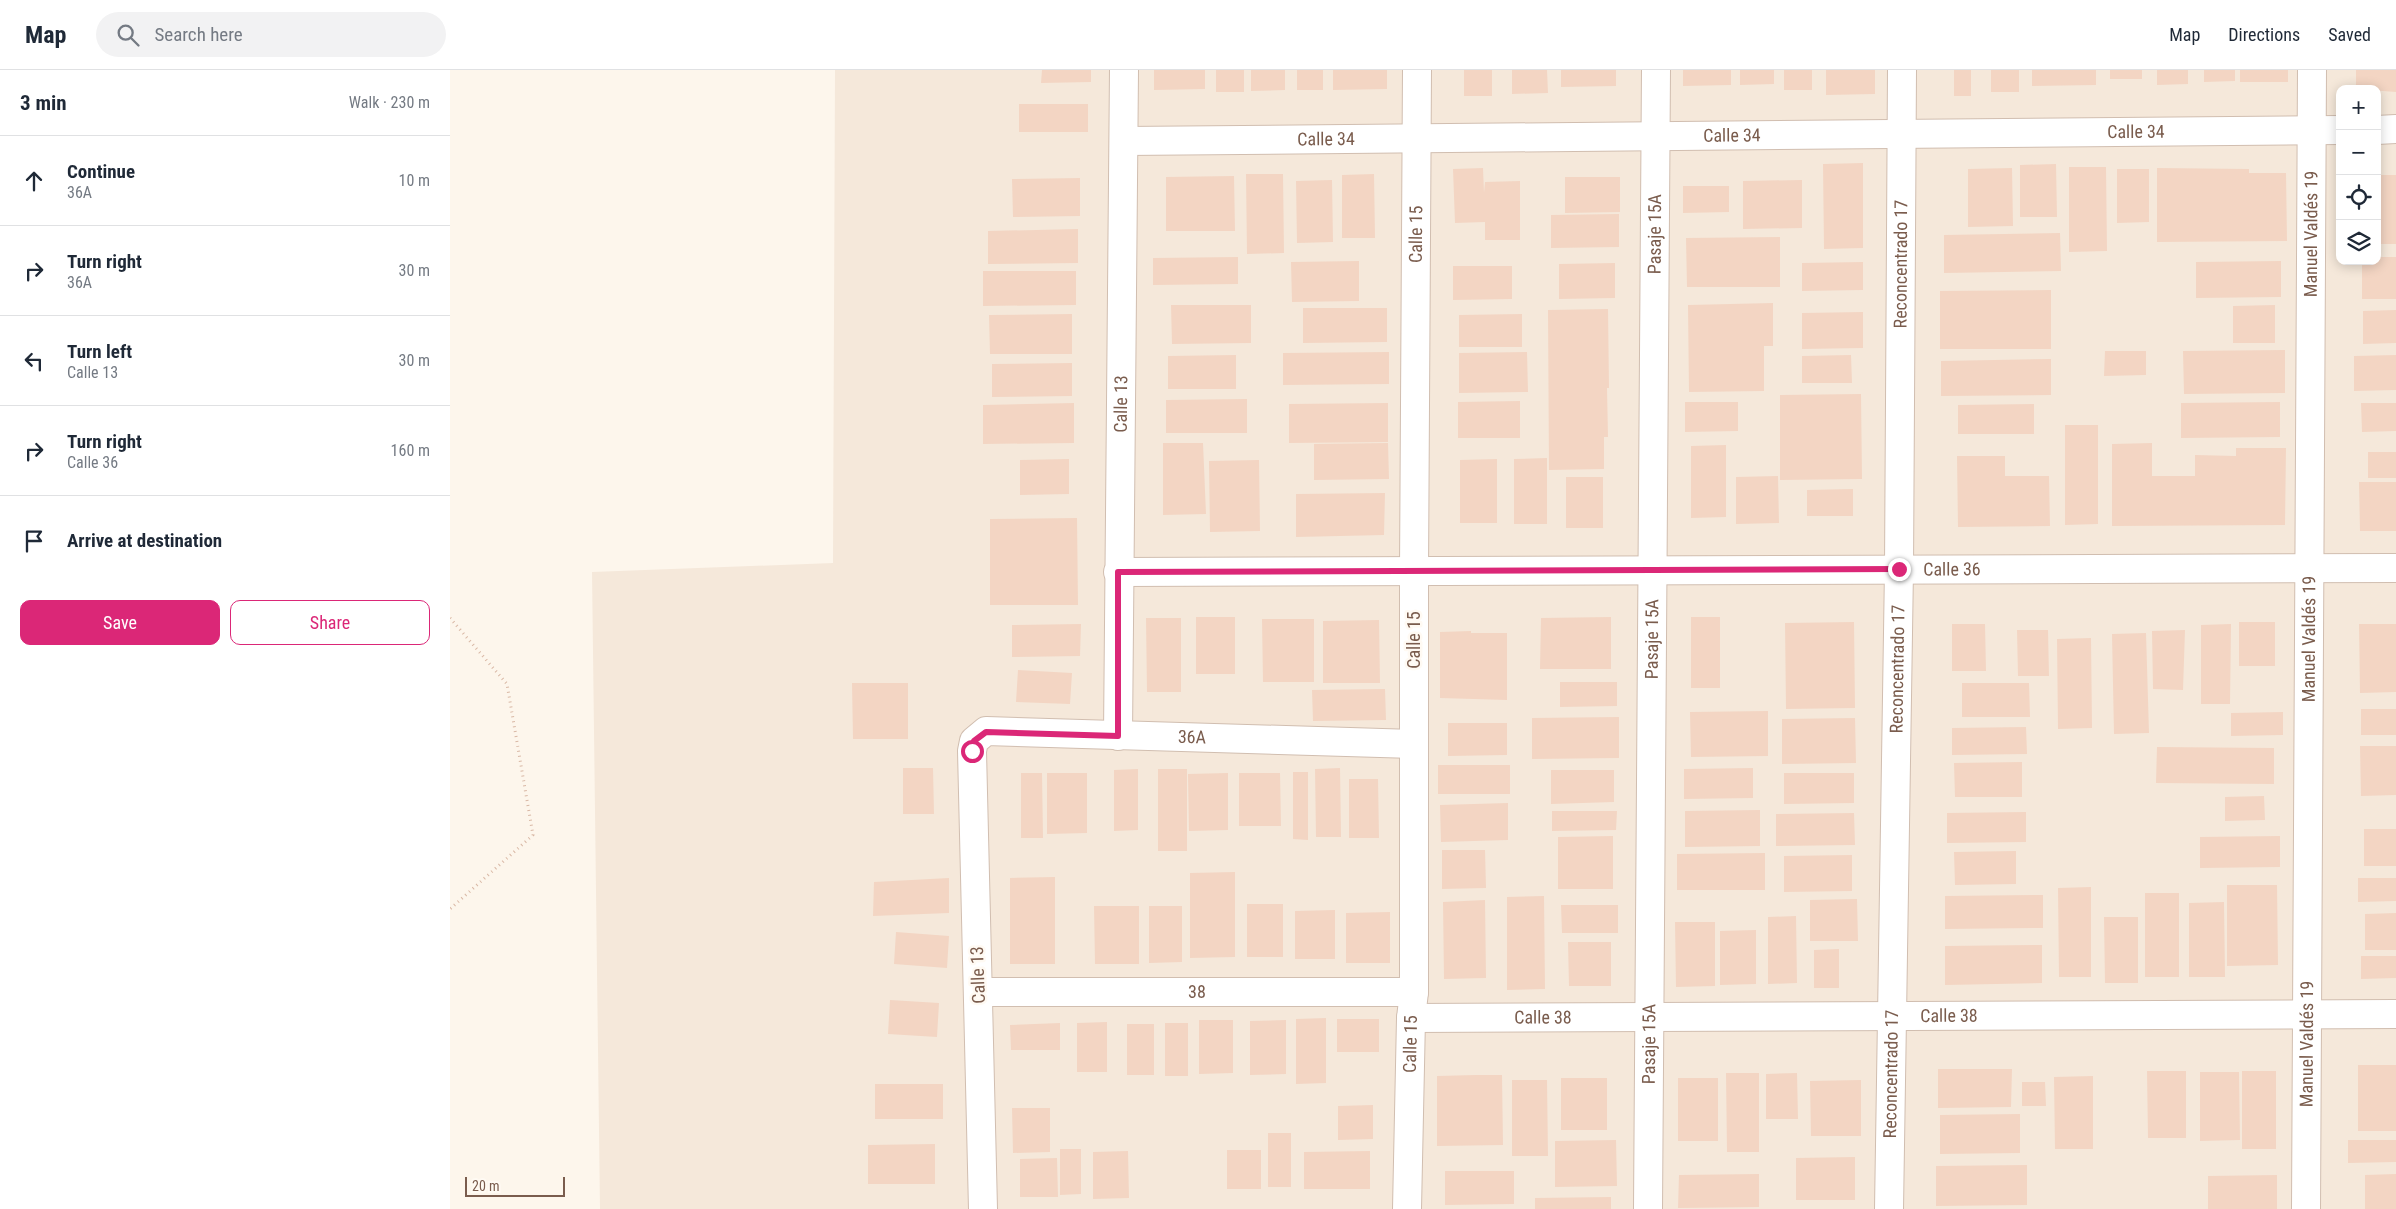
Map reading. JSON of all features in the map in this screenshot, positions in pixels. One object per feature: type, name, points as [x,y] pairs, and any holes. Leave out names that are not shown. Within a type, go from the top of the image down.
[{"type":"street","name":"Calle 13","points":[[1118,736],[1124,70]]},
{"type":"street","name":"Calle 15","points":[[1407,1209],[1412,1005],[1417,70]]},
{"type":"street","name":"Pasaje 15A","points":[[1648,1209],[1656,70]]},
{"type":"street","name":"Reconcentrado 17","points":[[1889,1209],[1899,569],[1902,70]]},
{"type":"street","name":"Manuel Valdés 19","points":[[2306,1209],[2312,70]]},
{"type":"street","points":[[2381,130],[2396,129]]},
{"type":"street","name":"Calle 34","points":[[1124,141],[2336,130]]},
{"type":"street","name":"Calle 36","points":[[1118,572],[2396,568]]},
{"type":"street","name":"36A","points":[[974,741],[986,732],[1414,744]]},
{"type":"street","name":"Calle 13","points":[[974,741],[972,751],[979,992],[982,1209]]},
{"type":"street","name":"38","points":[[979,992],[1412,1005]]},
{"type":"street","name":"Calle 38","points":[[1412,1005],[1649,1017],[2396,1014]]},
{"type":"path","points":[[450,618],[507,684],[534,835],[450,909]]},
{"type":"shaded area","points":[[835,70],[2396,70],[2396,1209],[600,1209],[592,572],[833,563]]},
{"type":"building","points":[[1042,70],[1091,70],[1091,82],[1041,83]]},
{"type":"building","points":[[1154,70],[1205,70],[1205,89],[1154,90]]},
{"type":"building","points":[[1216,70],[1244,70],[1244,92],[1216,92]]},
{"type":"building","points":[[1251,70],[1285,70],[1285,90],[1251,91]]},
{"type":"building","points":[[1297,70],[1323,70],[1323,90],[1297,90]]},
{"type":"building","points":[[1333,70],[1387,70],[1387,89],[1333,90]]},
{"type":"building","points":[[1464,70],[1492,70],[1492,96],[1464,96]]},
{"type":"building","points":[[1512,70],[1547,70],[1548,93],[1512,94]]},
{"type":"building","points":[[1561,70],[1616,70],[1616,86],[1561,87]]},
{"type":"building","points":[[1683,70],[1731,70],[1731,85],[1683,86]]},
{"type":"building","points":[[1740,70],[1774,70],[1774,84],[1740,85]]},
{"type":"building","points":[[1784,70],[1812,70],[1812,90],[1784,90]]},
{"type":"building","points":[[1826,70],[1875,70],[1875,94],[1826,95]]},
{"type":"building","points":[[1954,70],[1971,70],[1971,96],[1954,96]]},
{"type":"building","points":[[1991,70],[2019,70],[2019,92],[1991,92]]},
{"type":"building","points":[[2032,70],[2096,70],[2096,85],[2032,86]]},
{"type":"building","points":[[2110,70],[2142,70],[2142,79],[2110,79]]},
{"type":"building","points":[[2157,70],[2188,70],[2188,84],[2157,85]]},
{"type":"building","points":[[2204,70],[2235,70],[2235,81],[2204,82]]},
{"type":"building","points":[[2240,70],[2288,70],[2288,82],[2240,82]]},
{"type":"building","points":[[2356,70],[2396,70],[2396,92],[2381,91],[2381,85],[2356,85]]},
{"type":"building","points":[[1019,104],[1088,104],[1088,132],[1019,132]]},
{"type":"building","points":[[1863,163],[1863,248],[1824,249],[1823,164]]},
{"type":"building","points":[[2056,164],[2057,217],[2020,217],[2020,165]]},
{"type":"building","points":[[2069,167],[2106,167],[2107,251],[2069,252]]},
{"type":"building","points":[[1483,168],[1484,193],[1485,182],[1520,181],[1520,240],[1485,240],[1485,222],[1455,223],[1453,169]]},
{"type":"building","points":[[2012,168],[2013,226],[1968,227],[1968,169]]},
{"type":"building","points":[[2157,168],[2249,169],[2249,173],[2286,173],[2287,241],[2157,242]]},
{"type":"building","points":[[2117,169],[2149,169],[2149,222],[2117,223]]},
{"type":"building","points":[[1246,174],[1283,174],[1284,253],[1247,254]]},
{"type":"building","points":[[1374,174],[1375,238],[1342,238],[1342,175]]},
{"type":"building","points":[[2381,175],[2396,175],[2396,244],[2381,244]]},
{"type":"building","points":[[1234,176],[1235,231],[1166,231],[1166,177]]},
{"type":"building","points":[[1565,177],[1620,177],[1620,212],[1565,213]]},
{"type":"building","points":[[1080,178],[1080,216],[1013,217],[1012,179]]},
{"type":"building","points":[[1332,180],[1333,242],[1297,243],[1296,181]]},
{"type":"building","points":[[1802,180],[1802,228],[1743,229],[1743,181]]},
{"type":"building","points":[[1683,186],[1729,186],[1729,212],[1683,213]]},
{"type":"building","points":[[1619,214],[1619,247],[1551,248],[1551,215]]},
{"type":"building","points":[[1078,229],[1078,263],[988,264],[988,231]]},
{"type":"building","points":[[2060,233],[2061,271],[1944,273],[1944,235]]},
{"type":"building","points":[[1780,237],[1780,287],[1687,287],[1686,238]]},
{"type":"building","points":[[1238,257],[1238,284],[1153,285],[1153,258]]},
{"type":"building","points":[[2381,257],[2396,257],[2396,299],[2362,299],[2362,265],[2381,265]]},
{"type":"building","points":[[1359,261],[1359,301],[1292,302],[1291,262]]},
{"type":"building","points":[[2281,261],[2281,297],[2196,298],[2196,262]]},
{"type":"building","points":[[1863,262],[1863,290],[1802,291],[1802,263]]},
{"type":"building","points":[[1615,263],[1615,298],[1559,299],[1559,264]]},
{"type":"building","points":[[1453,266],[1512,266],[1512,299],[1453,300]]},
{"type":"building","points":[[983,271],[1076,271],[1076,305],[983,306]]},
{"type":"building","points":[[2051,290],[2051,349],[1940,349],[1940,291]]},
{"type":"building","points":[[1773,303],[1773,346],[1764,346],[1764,391],[1689,392],[1688,305]]},
{"type":"building","points":[[1171,305],[1251,305],[1251,343],[1172,344]]},
{"type":"building","points":[[2275,305],[2275,343],[2233,343],[2233,306]]},
{"type":"building","points":[[1303,308],[1387,308],[1387,342],[1303,343]]},
{"type":"building","points":[[1608,309],[1608,437],[1604,437],[1604,469],[1549,470],[1548,310]]},
{"type":"building","points":[[2396,310],[2396,343],[2363,344],[2363,311]]},
{"type":"building","points":[[1863,312],[1863,348],[1802,349],[1802,313]]},
{"type":"building","points":[[1072,314],[1072,354],[990,354],[989,315]]},
{"type":"building","points":[[1522,314],[1522,347],[1459,347],[1459,315]]},
{"type":"building","points":[[2285,350],[2285,393],[2184,394],[2183,351]]},
{"type":"building","points":[[2105,351],[2146,351],[2146,375],[2104,376]]},
{"type":"building","points":[[1389,352],[1389,384],[1283,385],[1283,353]]},
{"type":"building","points":[[1527,352],[1528,392],[1459,393],[1459,353]]},
{"type":"building","points":[[1236,355],[1236,389],[1168,389],[1168,356]]},
{"type":"building","points":[[1851,355],[1852,383],[1802,383],[1802,356]]},
{"type":"building","points":[[2396,355],[2396,390],[2354,391],[2354,356]]},
{"type":"building","points":[[2051,359],[2051,395],[1941,396],[1941,361]]},
{"type":"building","points":[[1072,363],[1072,396],[992,397],[992,364]]},
{"type":"building","points":[[1861,394],[1862,479],[1780,480],[1780,395]]},
{"type":"building","points":[[1247,399],[1247,433],[1166,433],[1166,400]]},
{"type":"building","points":[[1520,401],[1520,438],[1458,438],[1458,402]]},
{"type":"building","points":[[1685,402],[1738,402],[1738,431],[1685,432]]},
{"type":"building","points":[[2280,402],[2280,437],[2181,438],[2181,403]]},
{"type":"building","points":[[1074,403],[1074,443],[983,444],[983,405]]},
{"type":"building","points":[[1388,403],[1388,442],[1289,443],[1289,404]]},
{"type":"building","points":[[2361,403],[2396,403],[2396,431],[2362,432]]},
{"type":"building","points":[[2034,404],[2034,434],[1958,434],[1958,405]]},
{"type":"building","points":[[2065,425],[2098,425],[2098,524],[2065,525]]},
{"type":"building","points":[[1163,443],[1203,443],[1206,514],[1163,515]]},
{"type":"building","points":[[1388,443],[1389,479],[1314,480],[1314,444]]},
{"type":"building","points":[[2152,443],[2152,476],[2195,476],[2195,455],[2236,456],[2236,448],[2286,448],[2285,525],[2112,526],[2112,444]]},
{"type":"building","points":[[1726,445],[1726,517],[1691,518],[1691,446]]},
{"type":"building","points":[[2368,452],[2396,452],[2396,478],[2368,478]]},
{"type":"building","points":[[1957,456],[2005,456],[2005,476],[2049,476],[2050,526],[1958,527]]},
{"type":"building","points":[[1547,458],[1547,524],[1514,524],[1514,459]]},
{"type":"building","points":[[1069,459],[1069,494],[1020,495],[1020,460]]},
{"type":"building","points":[[1497,459],[1497,523],[1460,523],[1460,460]]},
{"type":"building","points":[[1259,460],[1260,531],[1210,532],[1209,461]]},
{"type":"building","points":[[1778,476],[1779,523],[1736,524],[1736,477]]},
{"type":"building","points":[[1566,477],[1603,477],[1603,528],[1566,528]]},
{"type":"building","points":[[2359,482],[2396,482],[2396,531],[2360,531]]},
{"type":"building","points":[[1853,489],[1853,516],[1807,516],[1807,490]]},
{"type":"building","points":[[1385,493],[1384,535],[1296,537],[1296,494]]},
{"type":"building","points":[[1077,518],[1078,605],[990,605],[990,519]]},
{"type":"building","points":[[1196,617],[1235,617],[1235,674],[1196,674]]},
{"type":"building","points":[[1611,617],[1611,669],[1540,669],[1541,618]]},
{"type":"building","points":[[1691,617],[1720,617],[1720,688],[1691,688]]},
{"type":"building","points":[[1146,618],[1181,618],[1181,692],[1147,692]]},
{"type":"building","points":[[1262,619],[1314,619],[1314,682],[1263,682]]},
{"type":"building","points":[[1379,620],[1380,683],[1323,683],[1323,621]]},
{"type":"building","points":[[1854,622],[1855,708],[1786,709],[1785,623]]},
{"type":"building","points":[[2239,622],[2275,622],[2275,666],[2239,666]]},
{"type":"building","points":[[1081,624],[1080,656],[1012,657],[1012,625]]},
{"type":"building","points":[[1952,624],[1985,624],[1986,671],[1952,671]]},
{"type":"building","points":[[2231,624],[2230,704],[2201,704],[2201,625]]},
{"type":"building","points":[[2359,624],[2396,624],[2396,692],[2360,693]]},
{"type":"building","points":[[2017,630],[2048,630],[2049,676],[2018,676]]},
{"type":"building","points":[[2185,630],[2183,690],[2153,689],[2152,631]]},
{"type":"building","points":[[1471,631],[1471,633],[1507,633],[1507,700],[1440,698],[1440,632]]},
{"type":"building","points":[[2146,633],[2149,733],[2114,734],[2112,634]]},
{"type":"building","points":[[2091,638],[2092,728],[2058,729],[2057,639]]},
{"type":"building","points":[[1018,670],[1072,673],[1070,704],[1016,702]]},
{"type":"building","points":[[1560,682],[1617,682],[1617,706],[1560,707]]},
{"type":"building","points":[[852,683],[908,683],[908,739],[853,739]]},
{"type":"building","points":[[1962,683],[2029,683],[2030,717],[1962,717]]},
{"type":"building","points":[[1385,689],[1386,720],[1313,721],[1312,690]]},
{"type":"building","points":[[2361,709],[2396,709],[2396,735],[2361,735]]},
{"type":"building","points":[[1768,711],[1768,756],[1691,757],[1690,712]]},
{"type":"building","points":[[2283,712],[2283,735],[2231,736],[2231,713]]},
{"type":"building","points":[[1619,717],[1619,758],[1532,759],[1532,718]]},
{"type":"building","points":[[1855,718],[1856,763],[1782,764],[1782,719]]},
{"type":"building","points":[[1448,723],[1507,723],[1507,755],[1448,756]]},
{"type":"building","points":[[2026,727],[2027,754],[1952,755],[1952,728]]},
{"type":"building","points":[[2360,746],[2396,746],[2396,795],[2361,796]]},
{"type":"building","points":[[2157,747],[2274,748],[2274,784],[2156,783]]},
{"type":"building","points":[[2022,762],[2022,797],[1955,797],[1954,763]]},
{"type":"building","points":[[1438,765],[1510,765],[1510,794],[1438,794]]},
{"type":"building","points":[[903,768],[933,768],[934,814],[903,814]]},
{"type":"building","points":[[1340,768],[1341,837],[1316,837],[1315,769]]},
{"type":"building","points":[[1753,768],[1753,798],[1684,799],[1684,769]]},
{"type":"building","points":[[1138,769],[1138,830],[1114,831],[1114,770]]},
{"type":"building","points":[[1158,769],[1187,769],[1187,851],[1158,851]]},
{"type":"building","points":[[1551,770],[1614,770],[1614,802],[1551,804]]},
{"type":"building","points":[[1293,772],[1308,772],[1308,840],[1293,839]]},
{"type":"building","points":[[1021,773],[1042,773],[1043,838],[1021,838]]},
{"type":"building","points":[[1047,773],[1087,773],[1087,833],[1047,834]]},
{"type":"building","points":[[1228,773],[1228,830],[1189,831],[1188,774]]},
{"type":"building","points":[[1239,773],[1280,773],[1281,826],[1239,826]]},
{"type":"building","points":[[1784,773],[1854,773],[1854,803],[1784,804]]},
{"type":"building","points":[[1349,779],[1378,779],[1379,838],[1349,838]]},
{"type":"building","points":[[2264,796],[2265,820],[2225,821],[2225,797]]},
{"type":"building","points":[[1508,803],[1508,840],[1441,842],[1440,805]]},
{"type":"building","points":[[1760,810],[1760,846],[1685,847],[1685,811]]},
{"type":"building","points":[[1552,811],[1617,811],[1616,830],[1552,831]]},
{"type":"building","points":[[2026,812],[2026,842],[1947,843],[1947,813]]},
{"type":"building","points":[[1854,813],[1855,845],[1776,846],[1776,814]]},
{"type":"building","points":[[2364,829],[2396,829],[2396,866],[2364,866]]},
{"type":"building","points":[[1613,836],[1613,889],[1558,889],[1558,837]]},
{"type":"building","points":[[2280,836],[2280,867],[2200,868],[2200,837]]},
{"type":"building","points":[[1442,850],[1485,850],[1486,888],[1442,889]]},
{"type":"building","points":[[2016,851],[2016,884],[1955,885],[1954,852]]},
{"type":"building","points":[[1765,853],[1765,890],[1677,890],[1677,854]]},
{"type":"building","points":[[1852,855],[1852,891],[1784,892],[1784,856]]},
{"type":"building","points":[[1235,872],[1235,957],[1190,958],[1190,873]]},
{"type":"building","points":[[1055,877],[1055,964],[1010,964],[1010,878]]},
{"type":"building","points":[[949,878],[949,913],[873,916],[874,882]]},
{"type":"building","points":[[2358,878],[2396,878],[2396,901],[2358,902]]},
{"type":"building","points":[[2227,885],[2277,885],[2278,965],[2227,966]]},
{"type":"building","points":[[2091,887],[2091,977],[2059,977],[2058,888]]},
{"type":"building","points":[[2145,893],[2179,893],[2179,977],[2145,977]]},
{"type":"building","points":[[2043,895],[2043,928],[1945,929],[1945,896]]},
{"type":"building","points":[[1544,896],[1545,989],[1507,990],[1507,897]]},
{"type":"building","points":[[1857,899],[1858,941],[1810,941],[1810,900]]},
{"type":"building","points":[[1485,900],[1486,978],[1444,979],[1443,902]]},
{"type":"building","points":[[2224,902],[2225,977],[2189,977],[2189,903]]},
{"type":"building","points":[[1247,904],[1283,904],[1283,957],[1247,957]]},
{"type":"building","points":[[1561,905],[1618,905],[1618,933],[1562,933]]},
{"type":"building","points":[[1094,906],[1139,906],[1139,964],[1095,964]]},
{"type":"building","points":[[1149,906],[1182,906],[1182,962],[1149,963]]},
{"type":"building","points":[[1335,910],[1335,959],[1295,959],[1295,911]]},
{"type":"building","points":[[1390,912],[1390,963],[1346,963],[1346,913]]},
{"type":"building","points":[[2396,913],[2396,950],[2365,950],[2365,914]]},
{"type":"building","points":[[1796,916],[1797,983],[1768,984],[1768,917]]},
{"type":"building","points":[[2104,917],[2138,917],[2138,983],[2105,983]]},
{"type":"building","points":[[1675,922],[1715,922],[1715,986],[1676,987]]},
{"type":"building","points":[[1756,930],[1756,984],[1720,985],[1720,931]]},
{"type":"building","points":[[896,932],[949,936],[947,968],[894,964]]},
{"type":"building","points":[[1568,942],[1611,942],[1611,986],[1569,986]]},
{"type":"building","points":[[2042,945],[2042,983],[1945,985],[1945,946]]},
{"type":"building","points":[[1839,949],[1839,988],[1814,988],[1814,950]]},
{"type":"building","points":[[2361,956],[2396,956],[2396,978],[2361,979]]},
{"type":"building","points":[[890,1000],[939,1003],[937,1037],[888,1034]]},
{"type":"building","points":[[1326,1018],[1326,1083],[1296,1084],[1296,1019]]},
{"type":"building","points":[[1337,1019],[1379,1019],[1379,1052],[1337,1052]]},
{"type":"building","points":[[1199,1020],[1233,1020],[1233,1073],[1199,1074]]},
{"type":"building","points":[[1286,1020],[1286,1074],[1250,1075],[1250,1021]]},
{"type":"building","points":[[1107,1022],[1107,1072],[1077,1072],[1077,1023]]},
{"type":"building","points":[[1060,1023],[1060,1050],[1011,1050],[1010,1025]]},
{"type":"building","points":[[1165,1023],[1188,1023],[1188,1076],[1165,1076]]},
{"type":"building","points":[[1127,1024],[1154,1024],[1154,1075],[1127,1075]]},
{"type":"building","points":[[2358,1065],[2396,1065],[2396,1131],[2358,1131]]},
{"type":"building","points":[[1938,1069],[2012,1069],[2011,1107],[1938,1108]]},
{"type":"building","points":[[2147,1071],[2186,1071],[2186,1138],[2148,1138]]},
{"type":"building","points":[[2242,1071],[2276,1071],[2276,1149],[2242,1149]]},
{"type":"building","points":[[2200,1072],[2239,1072],[2240,1140],[2200,1141]]},
{"type":"building","points":[[1726,1073],[1759,1073],[1759,1152],[1727,1152]]},
{"type":"building","points":[[1797,1073],[1798,1119],[1766,1119],[1766,1074]]},
{"type":"building","points":[[1502,1075],[1503,1145],[1437,1146],[1437,1076]]},
{"type":"building","points":[[2093,1076],[2093,1149],[2055,1149],[2054,1077]]},
{"type":"building","points":[[1561,1078],[1607,1078],[1607,1130],[1561,1130]]},
{"type":"building","points":[[1678,1078],[1718,1078],[1718,1141],[1678,1141]]},
{"type":"building","points":[[1512,1080],[1547,1080],[1548,1156],[1512,1156]]},
{"type":"building","points":[[1861,1080],[1861,1136],[1811,1136],[1810,1081]]},
{"type":"building","points":[[2022,1082],[2045,1082],[2046,1106],[2022,1106]]},
{"type":"building","points":[[875,1084],[943,1084],[943,1119],[875,1119]]},
{"type":"building","points":[[1373,1105],[1373,1139],[1338,1140],[1338,1106]]},
{"type":"building","points":[[1012,1108],[1050,1108],[1050,1152],[1013,1153]]},
{"type":"building","points":[[2020,1114],[2020,1153],[1940,1154],[1940,1115]]},
{"type":"building","points":[[1268,1133],[1291,1133],[1291,1187],[1268,1187]]},
{"type":"building","points":[[1616,1140],[1617,1186],[1555,1187],[1555,1141]]},
{"type":"building","points":[[2348,1140],[2396,1140],[2396,1162],[2348,1163]]},
{"type":"building","points":[[935,1144],[935,1184],[868,1184],[868,1145]]},
{"type":"building","points":[[1060,1149],[1081,1149],[1081,1194],[1060,1195]]},
{"type":"building","points":[[1227,1150],[1261,1150],[1261,1189],[1227,1189]]},
{"type":"building","points":[[1128,1151],[1129,1198],[1093,1199],[1093,1152]]},
{"type":"building","points":[[1370,1151],[1370,1189],[1304,1189],[1304,1152]]},
{"type":"building","points":[[1855,1157],[1855,1200],[1796,1200],[1796,1158]]},
{"type":"building","points":[[1057,1158],[1058,1197],[1020,1197],[1020,1159]]},
{"type":"building","points":[[2027,1165],[2027,1205],[1936,1206],[1936,1166]]},
{"type":"building","points":[[1445,1171],[1514,1171],[1514,1204],[1445,1205]]},
{"type":"building","points":[[1759,1174],[1759,1207],[1678,1208],[1679,1175]]},
{"type":"building","points":[[2396,1174],[2396,1209],[2365,1209],[2365,1175]]},
{"type":"building","points":[[2277,1175],[2277,1209],[2208,1209],[2208,1176]]},
{"type":"building","points":[[1611,1197],[1611,1209],[1535,1209],[1535,1198]]},
{"type":"route","points":[[972,751],[974,741],[986,732],[1118,736],[1118,572],[1899,569]]}]
